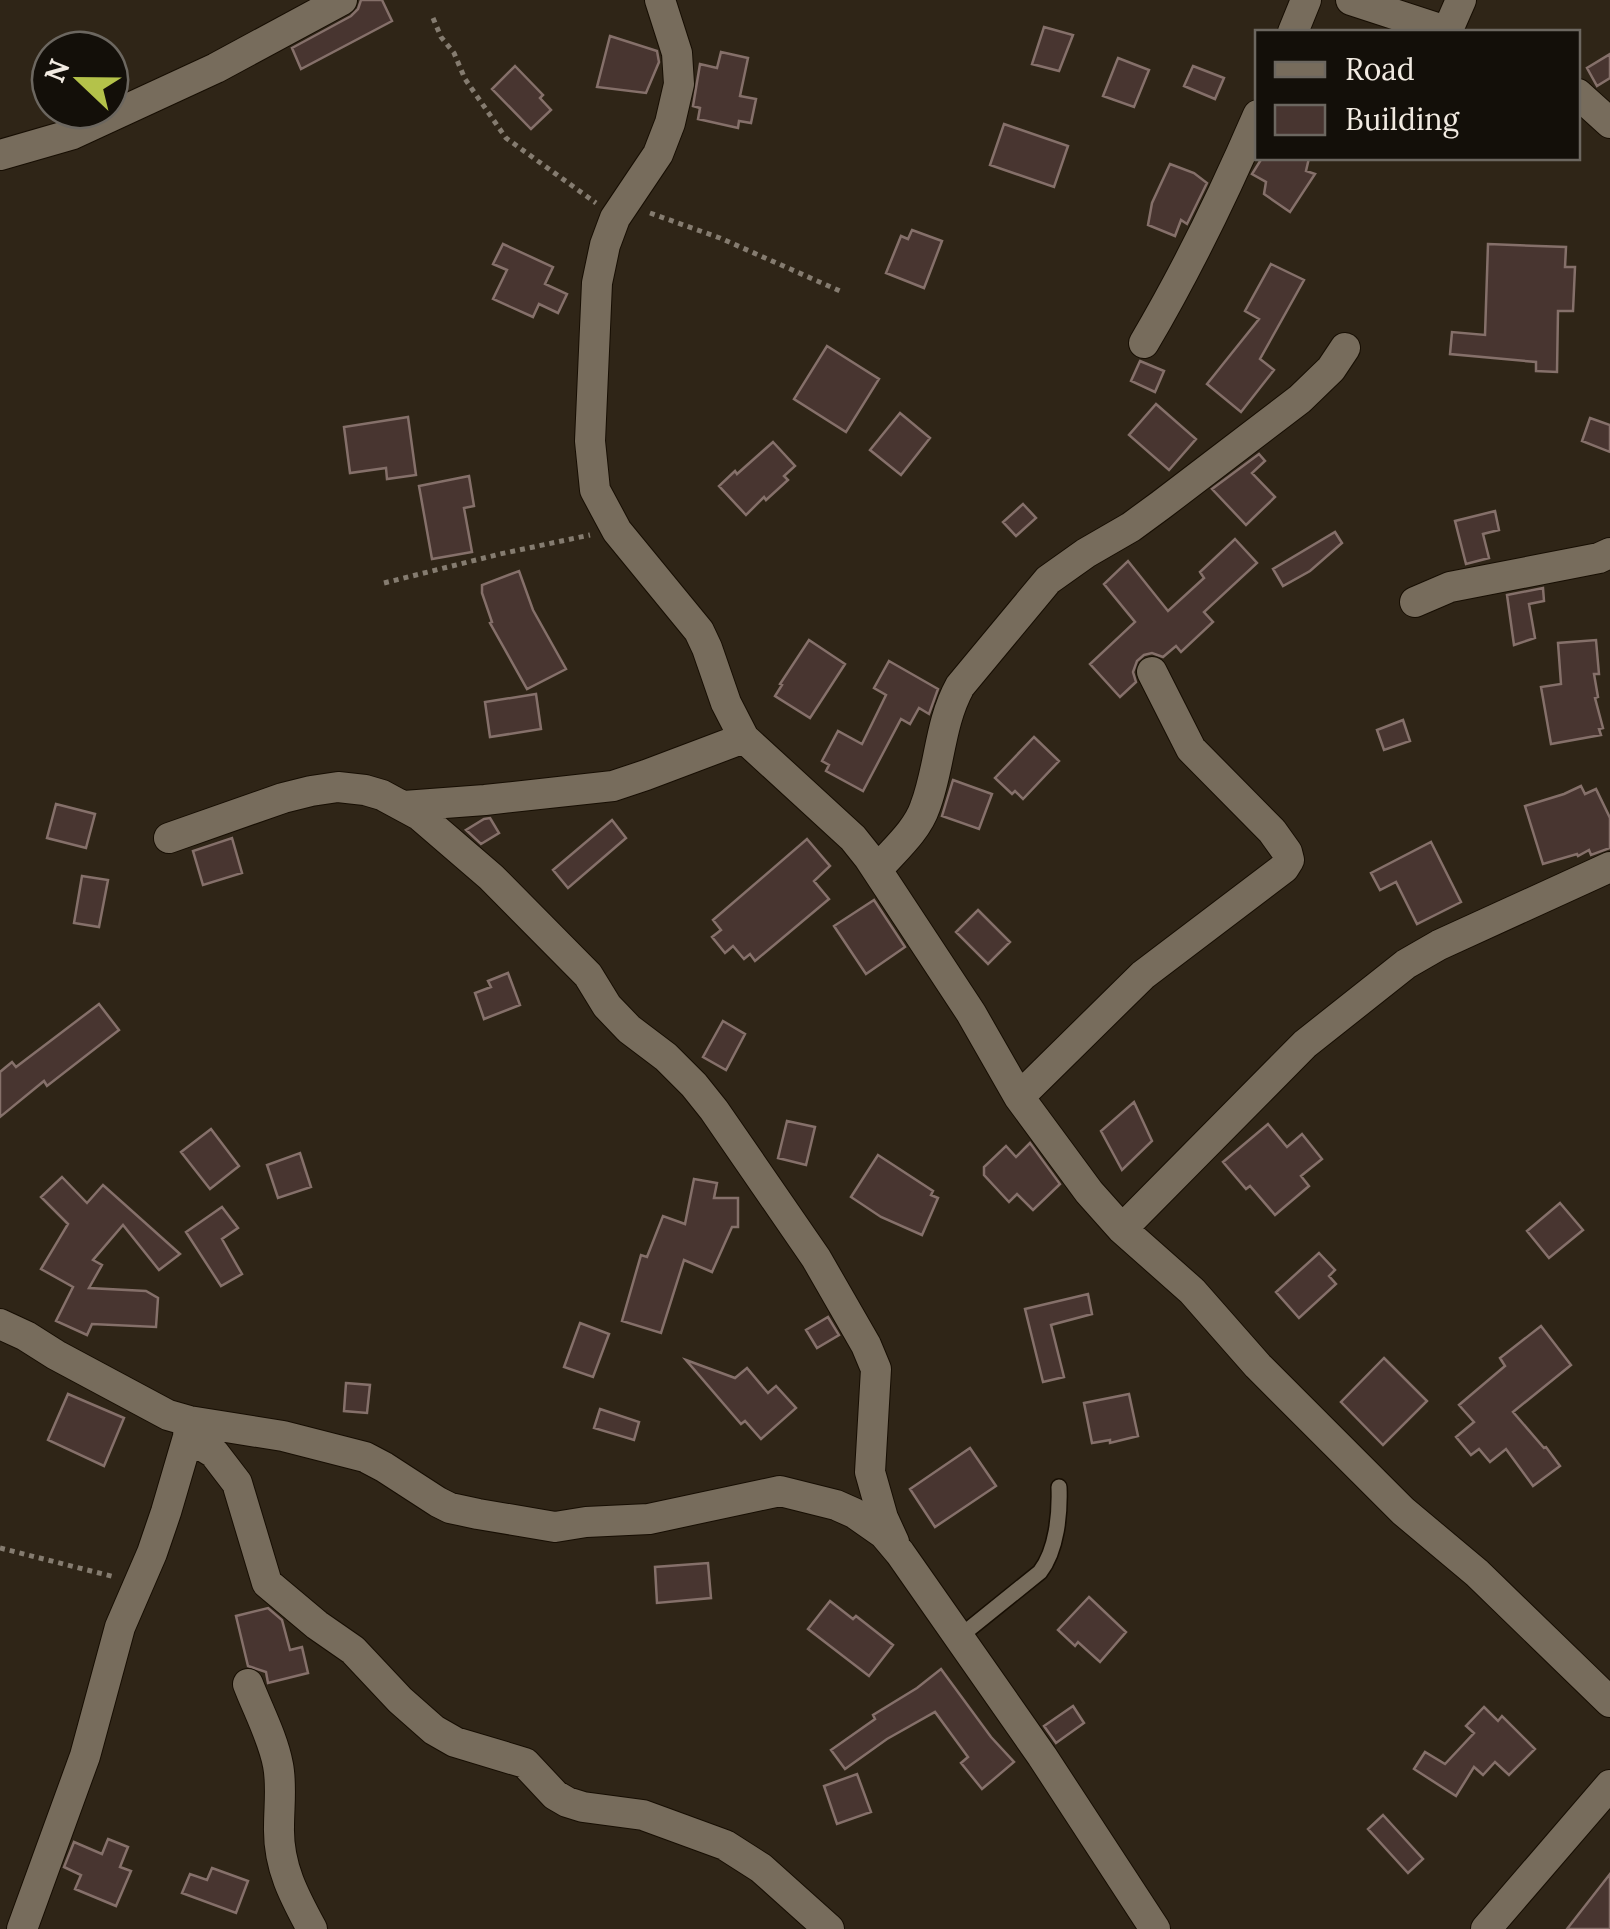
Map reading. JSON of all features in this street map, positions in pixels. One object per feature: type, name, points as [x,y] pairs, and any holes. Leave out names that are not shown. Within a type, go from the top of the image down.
[{"type":"street","points":[[0,156],[73,134],[216,68],[342,0]]},
{"type":"street","points":[[660,0],[677,54],[679,84],[658,154],[620,211],[605,245],[598,283],[590,442],[596,490],[617,530],[700,631],[726,703],[744,738],[853,838],[971,1012],[1019,1097],[1089,1192],[1122,1229],[1192,1291],[1258,1366],[1403,1511],[1477,1573],[1610,1702]]},
{"type":"street","points":[[1294,30],[1306,0]]},
{"type":"street","points":[[1350,0],[1442,30]]},
{"type":"street","points":[[1449,30],[1461,0]]},
{"type":"street","points":[[1580,96],[1610,123]]},
{"type":"street","points":[[1144,343],[1175,290],[1255,123]]},
{"type":"street","points":[[877,870],[922,814],[953,698],[1033,596],[1061,571],[1130,527],[1300,399],[1331,369],[1345,348]]},
{"type":"street","points":[[1415,602],[1450,587],[1610,554]]},
{"type":"street","points":[[1019,1097],[1144,975],[1288,863],[1288,852],[1272,831],[1191,748],[1152,672]]},
{"type":"street","points":[[404,806],[613,786],[744,738]]},
{"type":"street","points":[[169,838],[311,791],[365,790],[404,806],[429,822],[491,876],[588,976],[629,1029],[666,1057],[694,1086],[816,1258],[876,1369],[870,1472],[883,1518],[900,1553]]},
{"type":"street","points":[[1122,1229],[1305,1044],[1406,964],[1610,867]]},
{"type":"street","points":[[0,1324],[188,1429],[237,1483],[264,1576],[272,1590],[354,1650],[434,1730],[455,1742],[525,1763],[555,1796],[566,1802],[643,1815],[725,1845],[761,1868],[829,1929]]},
{"type":"street","points":[[188,1429],[283,1436],[365,1458],[450,1508],[541,1525],[650,1519],[766,1492],[791,1492],[854,1513],[884,1534],[900,1553],[1042,1756],[1155,1929]]},
{"type":"street","points":[[22,1929],[85,1756],[120,1627],[152,1553],[188,1429]]},
{"type":"street","points":[[248,1684],[278,1763],[282,1863],[289,1886],[312,1929]]},
{"type":"street","points":[[1494,1927],[1610,1785]]},
{"type":"lane","points":[[958,1638],[1046,1564],[1054,1542],[1059,1487]]},
{"type":"path","points":[[433,18],[441,37],[506,138],[620,211],[720,238],[840,291]]},
{"type":"path","points":[[384,583],[617,530]]},
{"type":"path","points":[[0,1548],[102,1572],[137,1585]]},
{"type":"building","points":[[361,0],[382,0],[392,21],[301,69],[292,48],[351,16]]},
{"type":"building","points":[[1044,27],[1073,35],[1059,71],[1032,64]]},
{"type":"building","points":[[610,36],[657,51],[659,62],[646,93],[597,87]]},
{"type":"building","points":[[721,52],[748,58],[740,96],[756,99],[751,123],[739,121],[738,128],[698,119],[700,108],[693,106],[700,64],[717,68]]},
{"type":"building","points":[[1610,54],[1610,78],[1597,86],[1587,68]]},
{"type":"building","points":[[1118,58],[1149,70],[1134,107],[1103,96]]},
{"type":"building","points":[[515,66],[543,95],[540,98],[551,110],[531,129],[492,89]]},
{"type":"building","points":[[1193,66],[1224,78],[1215,99],[1184,86]]},
{"type":"building","points":[[1004,124],[1068,146],[1054,187],[990,165]]},
{"type":"building","points":[[1261,160],[1309,160],[1306,171],[1315,174],[1290,212],[1264,194],[1266,182],[1252,174]]},
{"type":"building","points":[[1170,164],[1207,183],[1187,224],[1181,220],[1175,236],[1148,225],[1152,203]]},
{"type":"building","points":[[912,230],[942,241],[924,288],[886,273],[901,236],[908,239]]},
{"type":"building","points":[[503,244],[553,267],[545,284],[567,294],[558,313],[539,304],[533,317],[493,299],[507,270],[493,264]]},
{"type":"building","points":[[1488,244],[1566,247],[1565,267],[1575,267],[1573,311],[1558,311],[1557,372],[1536,371],[1536,362],[1450,354],[1452,332],[1485,335]]},
{"type":"building","points":[[1271,264],[1304,280],[1260,359],[1274,370],[1241,412],[1207,384],[1259,319],[1245,311]]},
{"type":"building","points":[[827,346],[879,379],[846,432],[794,399]]},
{"type":"building","points":[[1140,361],[1164,371],[1155,392],[1131,381]]},
{"type":"building","points":[[1156,404],[1196,439],[1169,470],[1129,435]]},
{"type":"building","points":[[900,413],[930,438],[901,475],[870,450]]},
{"type":"building","points":[[408,417],[416,475],[387,479],[386,468],[350,473],[344,427]]},
{"type":"building","points":[[1590,418],[1610,425],[1610,452],[1582,441]]},
{"type":"building","points":[[773,442],[795,466],[784,476],[788,480],[746,515],[719,486]]},
{"type":"building","points":[[1259,454],[1265,461],[1252,473],[1275,497],[1246,525],[1212,489]]},
{"type":"building","points":[[469,476],[474,506],[464,508],[472,552],[432,559],[419,486]]},
{"type":"building","points":[[1023,504],[1036,518],[1016,536],[1003,522]]},
{"type":"building","points":[[1495,511],[1499,530],[1483,534],[1489,558],[1466,564],[1455,521]]},
{"type":"building","points":[[1335,532],[1342,543],[1310,571],[1283,586],[1273,569]]},
{"type":"building","points":[[1235,539],[1257,563],[1204,612],[1213,622],[1181,652],[1176,646],[1163,657],[1152,653],[1137,661],[1133,672],[1136,682],[1120,697],[1090,664],[1135,622],[1104,584],[1128,561],[1168,611],[1204,578],[1200,572]]},
{"type":"building","points":[[519,571],[533,610],[566,669],[527,689],[490,623],[482,593],[482,585]]},
{"type":"building","points":[[1543,588],[1544,601],[1529,604],[1535,638],[1514,645],[1507,595]]},
{"type":"building","points":[[809,640],[845,664],[810,718],[775,696]]},
{"type":"building","points":[[1596,640],[1599,674],[1594,674],[1598,697],[1595,698],[1603,728],[1599,729],[1601,735],[1551,744],[1541,687],[1561,684],[1558,643]]},
{"type":"building","points":[[889,661],[938,689],[929,714],[919,708],[910,724],[901,719],[863,791],[826,771],[829,765],[822,761],[838,731],[862,744],[886,695],[874,688]]},
{"type":"building","points":[[536,694],[541,729],[490,737],[485,702]]},
{"type":"building","points":[[1403,720],[1410,741],[1384,750],[1377,730]]},
{"type":"building","points":[[1034,737],[1059,761],[1023,799],[995,778]]},
{"type":"building","points":[[953,780],[992,794],[979,829],[942,816]]},
{"type":"building","points":[[1581,786],[1585,794],[1596,789],[1610,818],[1610,848],[1543,864],[1525,806]]},
{"type":"building","points":[[56,804],[95,814],[86,848],[47,838]]},
{"type":"building","points":[[490,818],[499,833],[481,844],[466,830]]},
{"type":"building","points":[[612,820],[626,838],[568,888],[553,870]]},
{"type":"building","points":[[232,838],[242,873],[203,885],[193,851]]},
{"type":"building","points":[[807,839],[830,866],[814,881],[829,899],[755,961],[750,954],[744,959],[733,946],[725,953],[712,937],[721,930],[713,920]]},
{"type":"building","points":[[1431,842],[1461,902],[1417,924],[1396,882],[1380,890],[1371,873]]},
{"type":"building","points":[[82,876],[108,880],[99,927],[74,923]]},
{"type":"building","points":[[874,900],[905,947],[866,974],[834,926]]},
{"type":"building","points":[[978,910],[1010,942],[988,964],[956,932]]},
{"type":"building","points":[[508,973],[520,1005],[484,1019],[475,993],[491,987],[488,981]]},
{"type":"building","points":[[99,1004],[119,1030],[47,1086],[44,1081],[0,1117],[0,1072],[12,1062],[16,1067]]},
{"type":"building","points":[[723,1021],[745,1034],[726,1070],[703,1057]]},
{"type":"building","points":[[1134,1102],[1152,1141],[1122,1170],[1101,1131]]},
{"type":"building","points":[[787,1121],[815,1127],[806,1165],[778,1158]]},
{"type":"building","points":[[1268,1124],[1287,1147],[1302,1134],[1322,1159],[1301,1176],[1309,1186],[1275,1215],[1223,1162]]},
{"type":"building","points":[[211,1129],[239,1166],[210,1189],[181,1152]]},
{"type":"building","points":[[1030,1143],[1060,1184],[1033,1210],[1017,1194],[1009,1202],[984,1175],[984,1167],[1006,1146],[1016,1157]]},
{"type":"building","points":[[300,1153],[311,1187],[278,1198],[267,1165]]},
{"type":"building","points":[[878,1155],[938,1198],[922,1235],[881,1217],[851,1197]]},
{"type":"building","points":[[62,1177],[87,1203],[103,1185],[180,1254],[159,1270],[123,1225],[93,1260],[102,1265],[89,1288],[146,1291],[158,1298],[156,1327],[92,1324],[87,1335],[56,1321],[73,1287],[41,1269],[68,1224],[41,1197]]},
{"type":"building","points":[[694,1179],[717,1183],[714,1198],[738,1198],[738,1227],[732,1227],[712,1272],[684,1260],[661,1333],[622,1321],[641,1255],[647,1257],[663,1216],[685,1224]]},
{"type":"building","points":[[1560,1203],[1583,1230],[1549,1258],[1527,1231]]},
{"type":"building","points":[[222,1207],[238,1228],[222,1239],[242,1274],[221,1286],[186,1232]]},
{"type":"building","points":[[1319,1253],[1335,1270],[1329,1276],[1336,1284],[1299,1318],[1276,1292]]},
{"type":"building","points":[[1088,1294],[1092,1314],[1051,1325],[1064,1377],[1043,1382],[1025,1309]]},
{"type":"building","points":[[828,1317],[839,1335],[817,1348],[806,1330]]},
{"type":"building","points":[[580,1323],[609,1334],[593,1377],[564,1367]]},
{"type":"building","points":[[1541,1326],[1571,1365],[1513,1412],[1560,1466],[1533,1486],[1506,1449],[1490,1462],[1479,1449],[1471,1455],[1456,1437],[1474,1422],[1459,1405],[1505,1366],[1500,1358]]},
{"type":"building","points":[[1384,1358],[1427,1401],[1383,1445],[1341,1402]]},
{"type":"building","points":[[686,1360],[735,1378],[747,1368],[768,1393],[776,1386],[796,1408],[761,1439],[745,1421],[741,1424]]},
{"type":"building","points":[[346,1383],[370,1385],[367,1413],[344,1411]]},
{"type":"building","points":[[68,1394],[124,1418],[104,1466],[48,1440]]},
{"type":"building","points":[[1129,1394],[1138,1436],[1092,1443],[1084,1403]]},
{"type":"building","points":[[600,1409],[639,1422],[634,1440],[594,1428]]},
{"type":"building","points":[[970,1448],[996,1486],[935,1527],[910,1489]]},
{"type":"building","points":[[708,1563],[711,1598],[657,1603],[655,1567]]},
{"type":"building","points":[[1089,1597],[1126,1632],[1100,1662],[1058,1630]]},
{"type":"building","points":[[830,1601],[893,1645],[869,1676],[808,1629]]},
{"type":"building","points":[[268,1608],[282,1620],[290,1650],[302,1647],[308,1673],[268,1683],[266,1672],[248,1666],[236,1616]]},
{"type":"building","points":[[941,1669],[1014,1762],[982,1789],[961,1763],[968,1757],[935,1712],[845,1769],[831,1750],[875,1719],[873,1715]]},
{"type":"building","points":[[1073,1706],[1084,1723],[1056,1743],[1044,1726]]},
{"type":"building","points":[[1484,1707],[1498,1721],[1502,1716],[1535,1749],[1509,1775],[1495,1762],[1483,1775],[1474,1767],[1456,1796],[1414,1769],[1425,1752],[1445,1764],[1474,1733],[1466,1726]]},
{"type":"building","points":[[857,1774],[871,1812],[837,1824],[824,1786]]},
{"type":"building","points":[[1383,1815],[1423,1859],[1408,1873],[1368,1829]]},
{"type":"building","points":[[108,1839],[128,1847],[120,1867],[131,1871],[116,1906],[75,1889],[81,1875],[64,1867],[74,1842],[102,1854]]},
{"type":"building","points":[[212,1868],[248,1881],[236,1913],[182,1893],[190,1874],[207,1880]]},
{"type":"building","points":[[1610,1874],[1610,1929],[1567,1929]]}]
